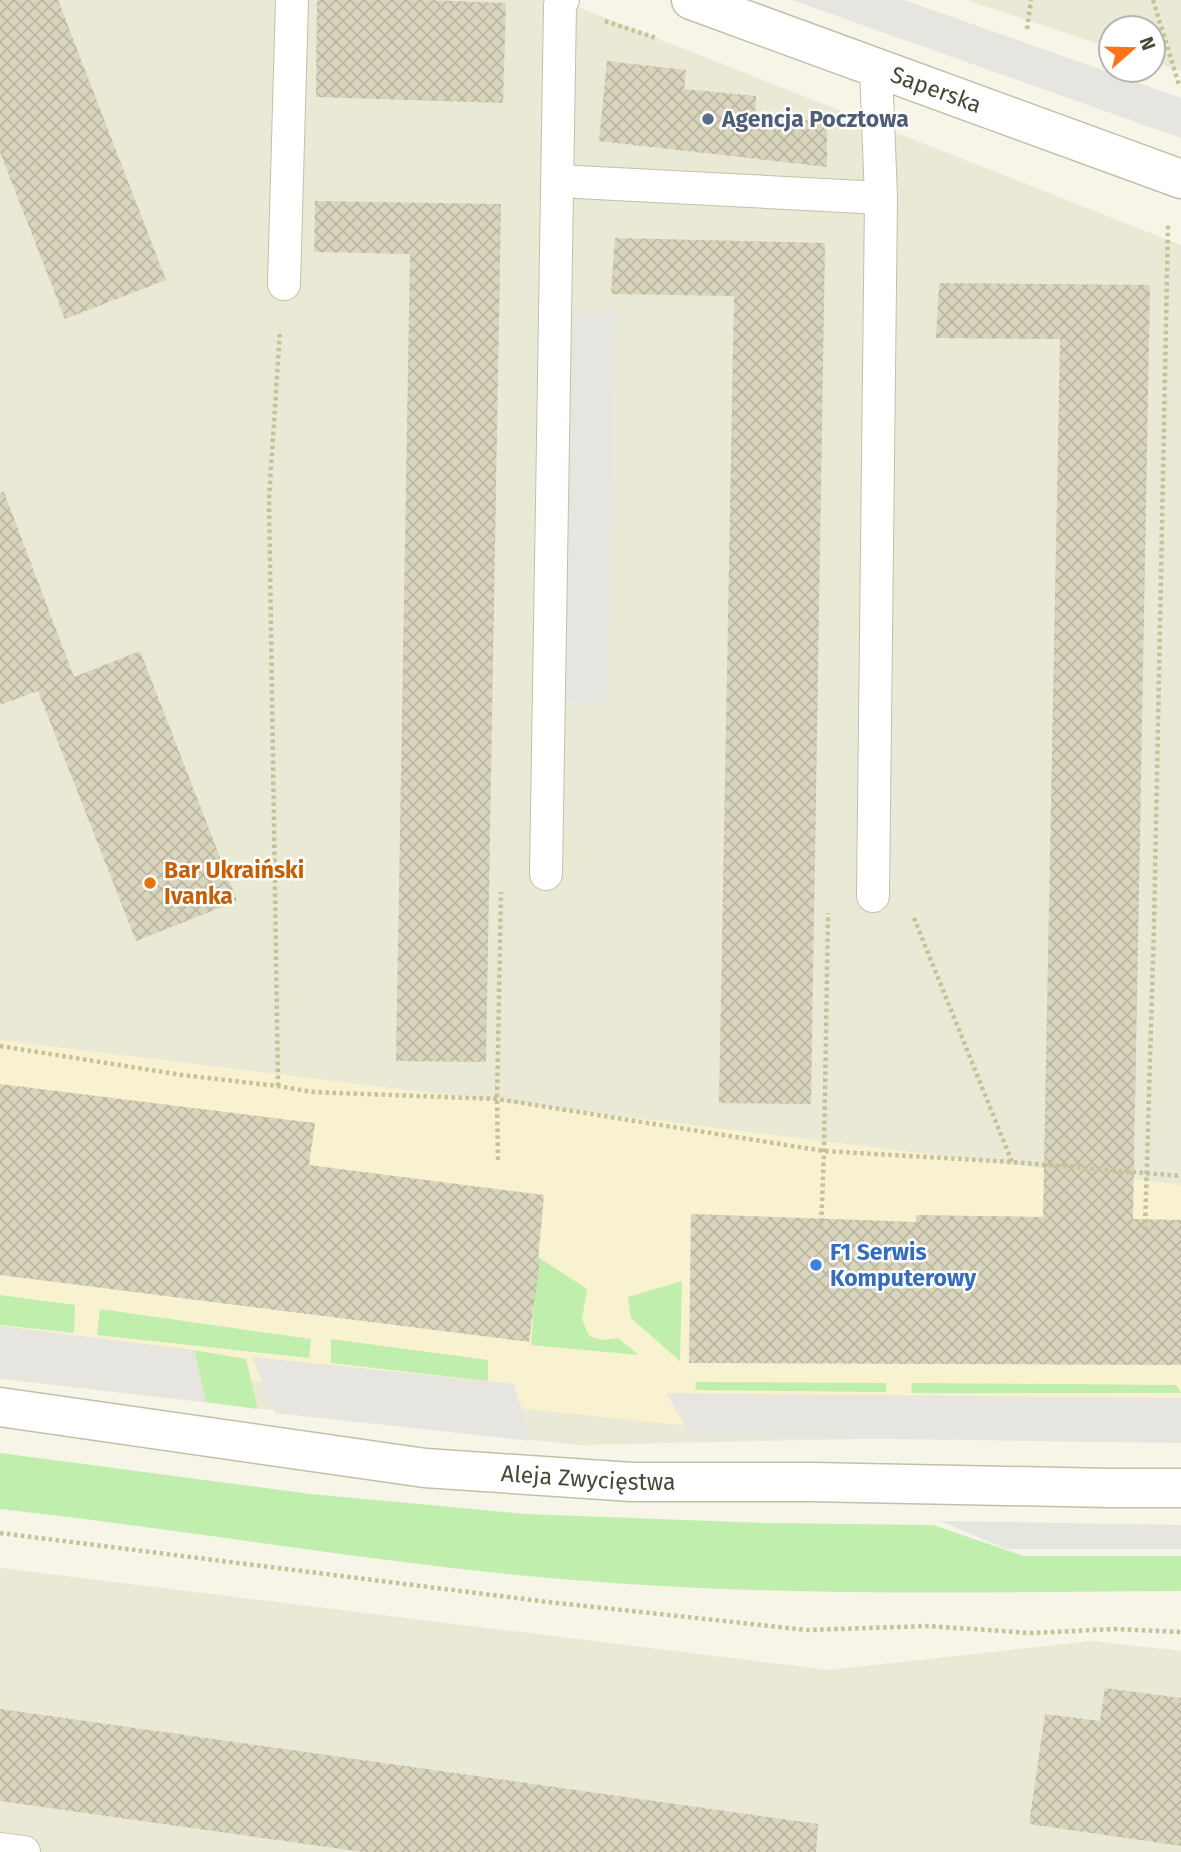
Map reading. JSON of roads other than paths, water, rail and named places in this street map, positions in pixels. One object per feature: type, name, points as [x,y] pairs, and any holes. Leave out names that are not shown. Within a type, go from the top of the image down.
[{"type":"street","name":"Saperska","points":[[691,0],[1181,179]]},
{"type":"street","name":"Aleja Zwycięstwa","points":[[0,1407],[425,1468],[632,1482],[1181,1488]]},
{"type":"lane","points":[[284,284],[292,0]]},
{"type":"lane","points":[[546,874],[560,5],[563,0]]},
{"type":"lane","points":[[873,896],[881,198],[876,68]]},
{"type":"lane","points":[[558,181],[881,198]]},
{"type":"lane","points":[[0,1849],[23,1852]]},
{"type":"place","name":"Agencja Pocztowa","points":[[708,119]]},
{"type":"place","name":"Bar Ukraiński Ivanka","points":[[150,883]]},
{"type":"place","name":"F1 Serwis Komputerowy","points":[[816,1265]]}]
